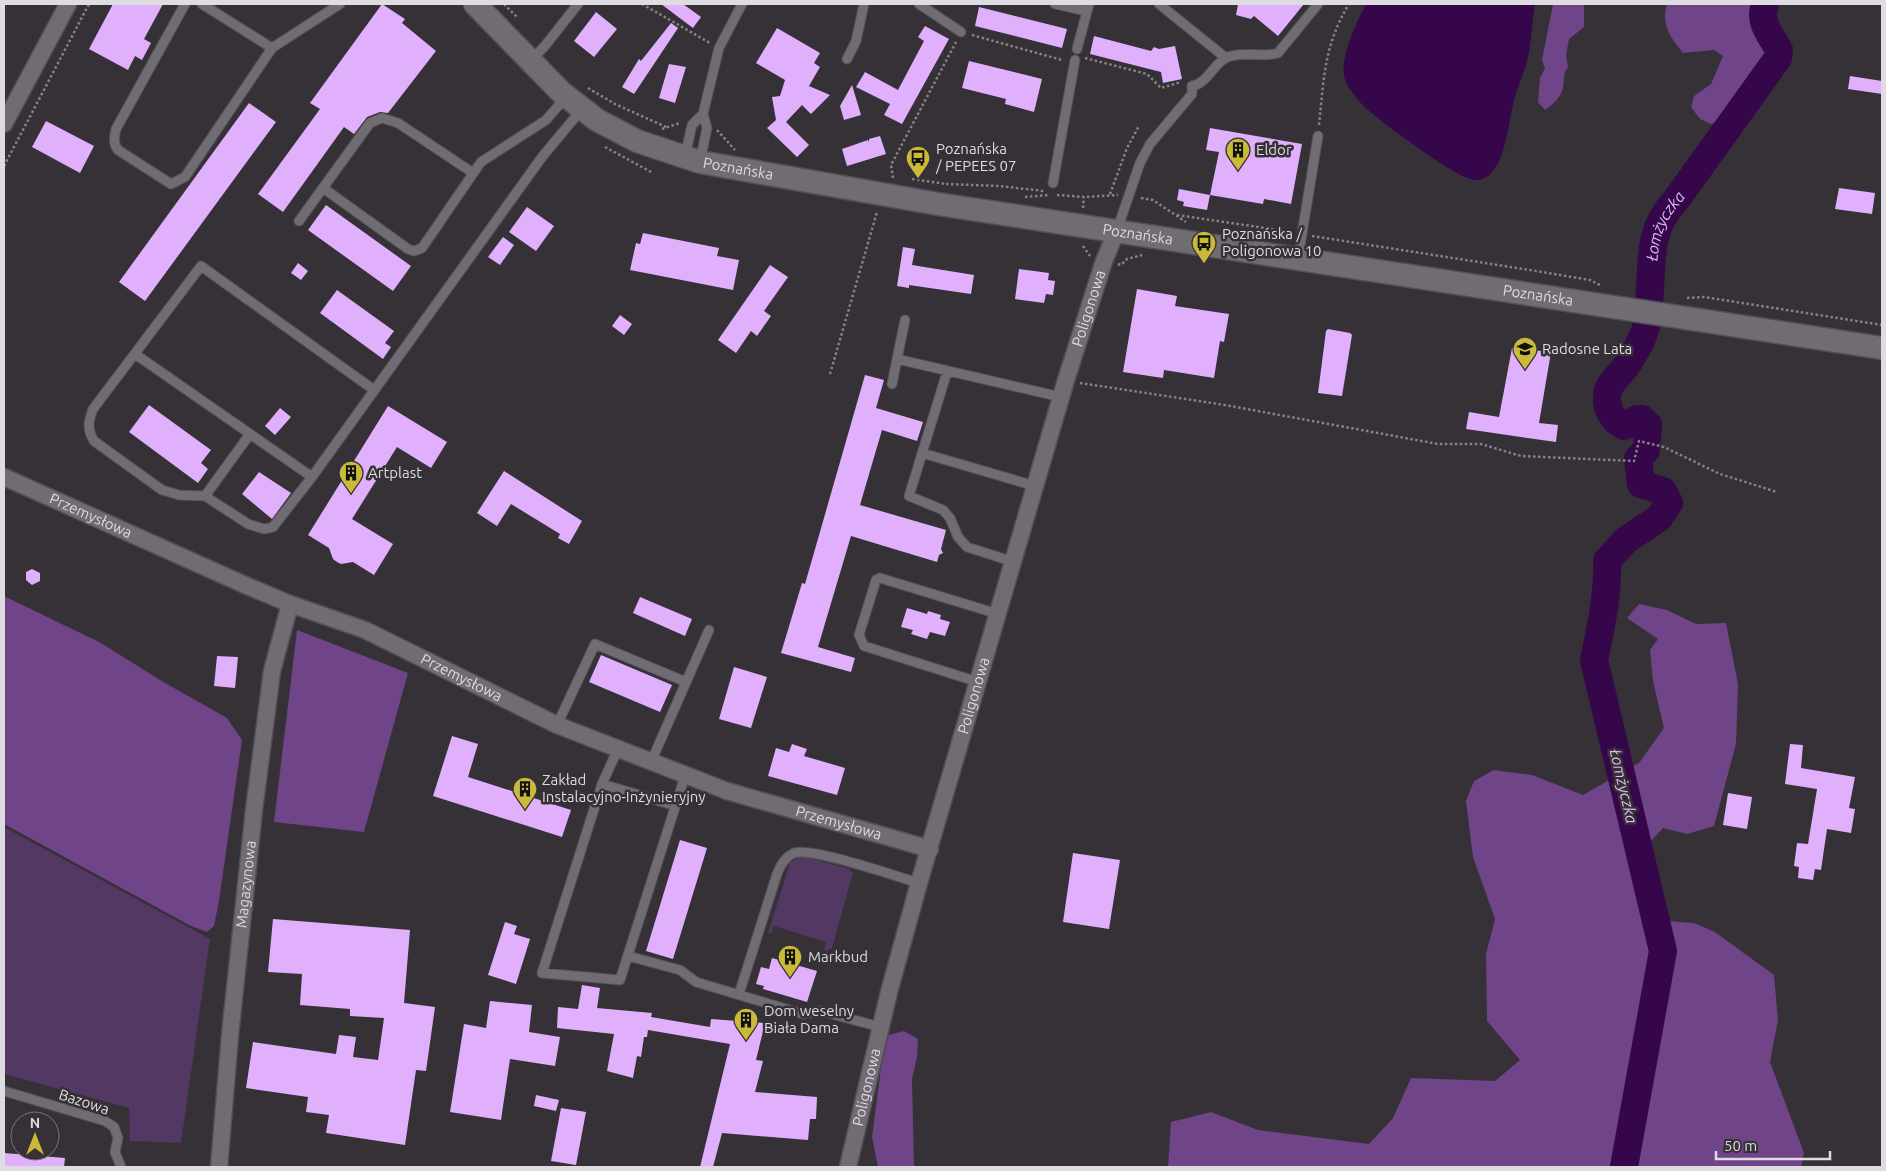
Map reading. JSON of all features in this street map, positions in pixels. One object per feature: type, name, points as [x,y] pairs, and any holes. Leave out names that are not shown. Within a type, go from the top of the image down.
[{"type":"main road","name":"Poznańska","points":[[475,4],[529,61],[574,103],[622,135],[693,160],[887,187],[1117,230],[1624,309],[1674,307],[1882,348]]},
{"type":"street","points":[[4,124],[68,4]]},
{"type":"street","name":"Poligonowa","points":[[848,1167],[880,1027],[918,883],[930,849],[1066,380],[1104,262],[1117,230]]},
{"type":"street","name":"Przemysłowa","points":[[4,477],[290,604],[364,630],[557,725],[728,791],[930,849]]},
{"type":"street","name":"Magazynowa","points":[[219,1167],[230,1035],[254,810],[272,671],[290,604]]},
{"type":"lane","points":[[185,4],[116,129],[114,138],[114,144],[118,150],[171,184],[186,177],[272,48],[340,4]]},
{"type":"lane","points":[[202,4],[272,48]]},
{"type":"lane","points":[[529,61],[544,47],[578,4]]},
{"type":"lane","points":[[693,160],[707,128],[703,114],[719,48],[742,4]]},
{"type":"lane","points":[[847,58],[852,52],[856,41],[864,4]]},
{"type":"lane","points":[[919,4],[961,32]]},
{"type":"lane","points":[[1055,4],[1087,8],[1077,49]]},
{"type":"lane","points":[[1159,4],[1226,58]]},
{"type":"lane","points":[[1117,230],[1140,163],[1150,144],[1192,94],[1192,86],[1199,85],[1226,58],[1247,54],[1269,55],[1278,52],[1318,4]]},
{"type":"lane","points":[[1053,183],[1075,60]]},
{"type":"lane","points":[[323,188],[414,251],[422,248],[481,162],[574,103]]},
{"type":"lane","points":[[374,390],[201,266],[93,409],[88,424],[88,432],[94,441],[162,490],[179,495],[205,496],[248,524],[264,529],[273,527],[312,477],[542,157],[574,103]]},
{"type":"lane","points":[[693,160],[692,125],[703,114]]},
{"type":"lane","points":[[299,221],[370,123],[382,118],[398,123],[473,173]]},
{"type":"lane","points":[[1298,259],[1318,136]]},
{"type":"lane","points":[[892,384],[905,320]]},
{"type":"lane","points":[[135,354],[312,477]]},
{"type":"lane","points":[[897,359],[1061,397]]},
{"type":"lane","points":[[947,372],[910,496],[943,510],[950,518],[958,537],[967,547],[1014,562]]},
{"type":"lane","points":[[205,496],[250,434]]},
{"type":"lane","points":[[922,453],[1035,486]]},
{"type":"lane","points":[[978,682],[864,646],[859,635],[876,580],[880,578],[998,614]]},
{"type":"lane","points":[[651,762],[709,630]]},
{"type":"lane","points":[[557,725],[596,644],[686,682]]},
{"type":"lane","points":[[618,749],[602,784],[542,973],[620,980],[685,776]]},
{"type":"lane","points":[[602,784],[676,806]]},
{"type":"lane","points":[[739,994],[777,874],[781,864],[793,854],[812,853],[918,883]]},
{"type":"lane","points":[[628,956],[680,970],[696,982],[803,1014],[821,1011],[880,1027]]},
{"type":"lane","name":"Bazowa","points":[[4,1091],[105,1121],[114,1127],[118,1138],[115,1152],[121,1167]]},
{"type":"path","points":[[4,166],[89,4]]},
{"type":"path","points":[[504,4],[517,18]]},
{"type":"path","points":[[642,4],[686,31],[719,48]]},
{"type":"path","points":[[1318,136],[1328,52],[1338,23],[1349,4]]},
{"type":"path","points":[[830,374],[887,187],[891,165],[961,32],[1062,60]]},
{"type":"path","points":[[1162,88],[1185,81]]},
{"type":"path","points":[[586,86],[616,104],[667,127]]},
{"type":"path","points":[[657,130],[682,123]]},
{"type":"path","points":[[1110,194],[1127,148],[1139,126]]},
{"type":"path","points":[[946,184],[1040,189],[1051,194]]},
{"type":"path","points":[[1177,215],[1590,280],[1602,286]]},
{"type":"path","points":[[1674,307],[1704,297],[1882,325]]},
{"type":"path","points":[[1066,380],[1225,406],[1399,438],[1438,444],[1481,444],[1522,456],[1634,461],[1639,441],[1664,447],[1720,474],[1776,492]]},
{"type":"shaded area","points":[[1366,4],[1535,4],[1528,57],[1514,100],[1504,148],[1497,166],[1487,177],[1476,180],[1467,178],[1438,162],[1376,117],[1351,90],[1344,76],[1345,59],[1354,29]]},
{"type":"shaded area","points":[[1553,4],[1584,4],[1584,27],[1569,39],[1566,55],[1568,67],[1564,74],[1562,91],[1556,100],[1545,110],[1538,102],[1540,78],[1545,68],[1542,60]]},
{"type":"shaded area","points":[[1667,4],[1760,4],[1758,18],[1772,49],[1773,56],[1728,118],[1711,124],[1700,119],[1691,107],[1694,96],[1711,84],[1723,56],[1714,50],[1683,53],[1674,42],[1666,25],[1665,11]]},
{"type":"shaded area","points":[[4,596],[101,643],[160,680],[227,718],[242,740],[219,901],[214,926],[207,932],[191,926],[4,824]]},
{"type":"shaded area","points":[[1639,604],[1667,610],[1696,624],[1726,623],[1738,684],[1736,744],[1714,826],[1687,834],[1663,828],[1650,842],[1657,893],[1666,921],[1694,923],[1715,932],[1774,975],[1778,1020],[1770,1062],[1804,1153],[1801,1167],[1168,1167],[1171,1122],[1211,1112],[1258,1130],[1369,1144],[1393,1118],[1411,1078],[1495,1081],[1520,1060],[1487,1021],[1486,954],[1495,919],[1473,857],[1466,801],[1474,781],[1494,770],[1532,775],[1583,795],[1639,763],[1664,728],[1653,681],[1650,650],[1658,639],[1627,618]]},
{"type":"shaded area","points":[[297,630],[408,673],[364,832],[274,822]]},
{"type":"shaded area","points":[[4,827],[210,939],[181,1143],[130,1141],[129,1108],[4,1074]]},
{"type":"shaded area","points":[[797,858],[809,858],[849,869],[853,873],[832,948],[827,951],[824,950],[826,942],[774,926],[771,934],[768,933],[790,863]]},
{"type":"shaded area","points":[[904,1031],[918,1039],[917,1057],[912,1079],[914,1167],[878,1167],[872,1137],[882,1060],[889,1035]]},
{"type":"building","points":[[113,4],[163,4],[144,39],[151,43],[142,60],[135,56],[128,70],[89,49]]},
{"type":"building","points":[[382,4],[405,19],[402,23],[436,51],[388,113],[380,112],[367,117],[354,134],[344,127],[283,212],[258,194],[320,109],[310,103]]},
{"type":"building","points":[[661,4],[683,4],[701,17],[693,28]]},
{"type":"building","points":[[1238,4],[1304,4],[1278,36],[1254,16],[1251,19],[1236,15]]},
{"type":"building","points":[[979,7],[1067,29],[1062,48],[975,26]]},
{"type":"building","points":[[596,12],[617,29],[594,57],[574,41]]},
{"type":"building","points":[[671,23],[678,28],[634,94],[622,87],[639,59],[641,61]]},
{"type":"building","points":[[925,26],[949,39],[902,124],[884,115],[890,104],[856,87],[865,72],[898,90],[924,41],[918,37]]},
{"type":"building","points":[[777,28],[820,53],[814,63],[820,67],[809,86],[830,95],[811,114],[802,105],[786,122],[809,145],[797,157],[767,128],[776,120],[772,97],[780,96],[785,80],[756,63]]},
{"type":"building","points":[[1094,36],[1151,51],[1154,47],[1159,49],[1175,46],[1182,79],[1163,83],[1161,72],[1090,54]]},
{"type":"building","points":[[969,61],[1042,79],[1034,112],[1005,104],[1006,99],[962,88]]},
{"type":"building","points":[[669,64],[686,67],[675,103],[659,98]]},
{"type":"building","points":[[1850,76],[1882,81],[1882,94],[1848,89]]},
{"type":"building","points":[[852,85],[861,115],[844,120],[840,106]]},
{"type":"building","points":[[249,103],[276,122],[145,301],[119,282]]},
{"type":"building","points":[[46,121],[94,146],[80,173],[32,147]]},
{"type":"building","name":"Eldor","points":[[1210,128],[1302,144],[1291,204],[1264,199],[1263,204],[1210,195],[1219,152],[1206,150]]},
{"type":"building","points":[[880,136],[886,154],[847,166],[842,149],[868,140],[869,142],[869,139]]},
{"type":"building","points":[[1839,188],[1875,193],[1872,214],[1835,209]]},
{"type":"building","points":[[1179,189],[1210,195],[1207,210],[1183,206],[1184,202],[1177,200]]},
{"type":"building","points":[[326,205],[411,266],[393,291],[308,230]]},
{"type":"building","points":[[527,207],[554,226],[536,251],[509,232]]},
{"type":"building","points":[[643,233],[719,248],[717,256],[739,260],[733,290],[630,270],[636,243],[640,244]]},
{"type":"building","points":[[503,237],[514,245],[500,265],[488,257]]},
{"type":"building","points":[[903,247],[915,249],[912,265],[974,275],[971,294],[909,285],[909,288],[897,286]]},
{"type":"building","points":[[298,263],[308,271],[301,280],[291,273]]},
{"type":"building","points":[[770,265],[788,277],[764,311],[771,316],[757,336],[751,331],[736,353],[718,340]]},
{"type":"building","points":[[1019,269],[1049,273],[1048,280],[1055,281],[1053,295],[1046,294],[1044,303],[1015,299]]},
{"type":"building","points":[[1137,289],[1177,296],[1175,306],[1229,314],[1224,342],[1220,341],[1214,378],[1164,370],[1163,378],[1123,372]]},
{"type":"building","points":[[337,290],[394,331],[385,343],[391,347],[383,359],[320,313]]},
{"type":"building","points":[[620,315],[632,324],[624,335],[612,326]]},
{"type":"building","points":[[1328,329],[1352,335],[1342,396],[1318,393],[1326,331]]},
{"type":"building","points":[[1512,348],[1551,352],[1539,423],[1558,425],[1556,442],[1466,429],[1469,412],[1499,417]]},
{"type":"building","points":[[865,375],[884,380],[876,408],[923,422],[917,441],[882,430],[860,505],[946,530],[941,549],[943,553],[939,555],[937,562],[851,536],[818,647],[855,658],[851,672],[781,653],[802,583],[805,584]]},
{"type":"building","points":[[149,405],[211,450],[201,463],[208,469],[198,483],[129,432]]},
{"type":"building","name":"Artplast","points":[[388,406],[447,442],[431,468],[397,447],[352,519],[393,544],[374,575],[353,562],[341,564],[337,562],[333,559],[329,548],[308,535]]},
{"type":"building","points":[[280,408],[291,417],[275,435],[265,426]]},
{"type":"building","points":[[504,471],[582,521],[569,544],[558,538],[560,534],[511,504],[497,526],[477,513]]},
{"type":"building","points":[[259,472],[291,493],[272,519],[242,494]]},
{"type":"building","points":[[32,569],[40,573],[40,581],[32,585],[26,580],[26,572]]},
{"type":"building","points":[[640,597],[692,619],[685,636],[633,613]]},
{"type":"building","points":[[907,608],[927,614],[928,611],[941,615],[940,619],[950,622],[945,636],[930,632],[927,639],[911,634],[913,630],[901,627]]},
{"type":"building","points":[[601,655],[672,685],[660,712],[589,682]]},
{"type":"building","points":[[217,656],[238,657],[235,688],[214,686]]},
{"type":"building","points":[[734,667],[767,677],[751,728],[719,719]]},
{"type":"building","points":[[452,736],[478,744],[468,777],[571,810],[562,837],[433,796]]},
{"type":"building","points":[[792,744],[807,749],[804,756],[845,768],[837,795],[768,776],[776,748],[789,752]]},
{"type":"building","points":[[1790,744],[1803,745],[1801,768],[1855,777],[1849,808],[1855,809],[1851,833],[1827,829],[1821,870],[1815,869],[1813,880],[1798,878],[1799,867],[1794,866],[1797,843],[1808,844],[1817,789],[1785,784]]},
{"type":"building","points":[[1728,793],[1752,797],[1747,829],[1723,825]]},
{"type":"building","points":[[680,840],[707,848],[673,959],[646,951]]},
{"type":"building","points":[[1073,853],[1120,860],[1109,929],[1063,922]]},
{"type":"building","points":[[273,919],[410,930],[404,1003],[435,1007],[426,1071],[416,1070],[405,1145],[326,1133],[329,1115],[306,1112],[308,1097],[246,1088],[253,1042],[336,1054],[339,1035],[356,1037],[353,1057],[378,1060],[384,1018],[350,1016],[350,1009],[300,1005],[302,974],[268,972]]},
{"type":"building","points":[[505,922],[517,926],[514,934],[530,939],[516,984],[488,975]]},
{"type":"building","name":"Markbud","points":[[772,958],[817,971],[807,1002],[763,989],[764,986],[756,984],[761,967],[769,969]]},
{"type":"building","points":[[582,985],[600,988],[597,1008],[652,1013],[651,1017],[710,1027],[711,1019],[765,1023],[756,1060],[763,1061],[755,1092],[817,1097],[816,1119],[810,1119],[808,1140],[722,1133],[713,1167],[700,1167],[730,1044],[648,1030],[647,1037],[644,1037],[641,1057],[637,1056],[633,1078],[607,1071],[614,1034],[557,1028],[558,1007],[578,1009]]},
{"type":"building","points":[[490,1001],[532,1005],[529,1032],[560,1037],[555,1066],[510,1059],[501,1120],[450,1112],[464,1024],[486,1028]]},
{"type":"building","points":[[536,1095],[559,1100],[556,1111],[534,1106]]},
{"type":"building","points":[[561,1108],[586,1112],[576,1165],[551,1161]]},
{"type":"building","points":[[4,1153],[10,1153],[10,1161],[60,1161],[60,1158],[65,1158],[64,1167],[4,1167]]},
{"type":"waterway","name":"Łomżyczka","points":[[1647,437],[1648,425],[1642,419],[1637,419],[1624,426],[1613,417],[1608,404],[1608,390],[1638,347],[1645,331],[1650,296],[1652,252],[1659,225],[1778,58],[1779,50],[1764,23],[1763,11],[1765,4]]},
{"type":"waterway","name":"Łomżyczka","points":[[1624,1167],[1663,951],[1594,660],[1605,599],[1607,561],[1626,540],[1659,518],[1669,503],[1663,491],[1641,484],[1638,459],[1646,450]]},
{"type":"place","name":"Eldor","points":[[1238,171]]},
{"type":"place","name":"Poznańska / PEPEES 07","points":[[918,179]]},
{"type":"place","name":"Poznańska / Poligonowa 10","points":[[1204,264]]},
{"type":"place","name":"Radosne Lata","points":[[1525,370]]},
{"type":"place","name":"Artplast","points":[[351,494]]},
{"type":"place","name":"Zakład Instalacyjno-Inżynieryjny","points":[[525,810]]},
{"type":"place","name":"Markbud","points":[[790,978]]},
{"type":"place","name":"Dom weselny Biała Dama","points":[[746,1041]]}]
